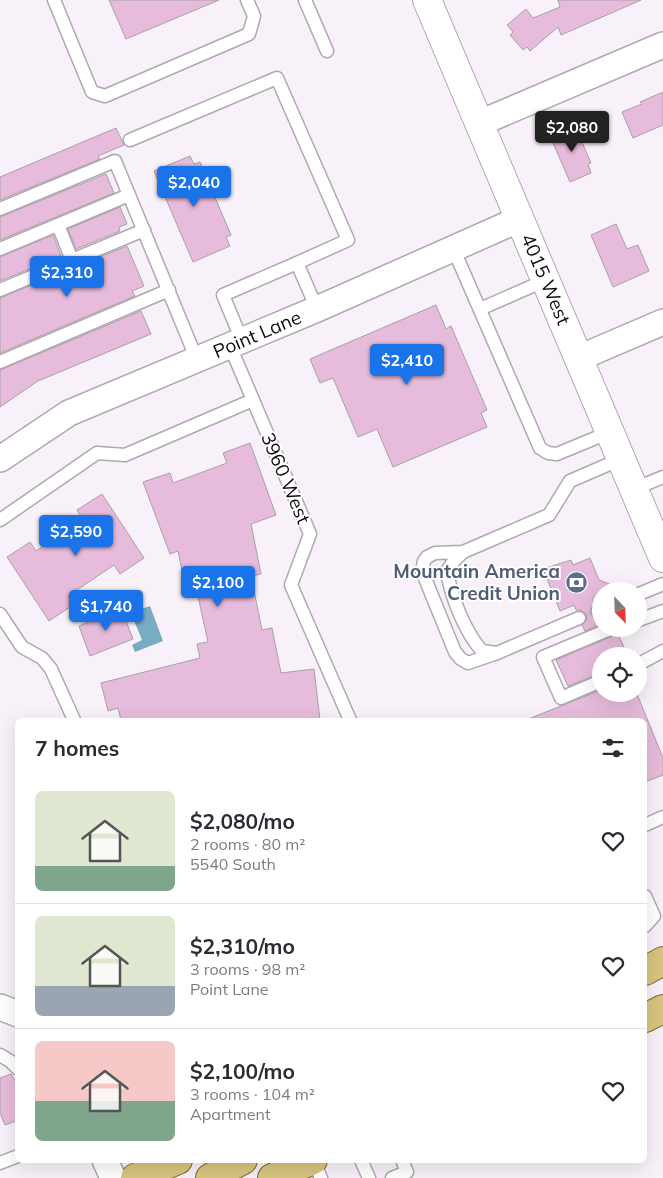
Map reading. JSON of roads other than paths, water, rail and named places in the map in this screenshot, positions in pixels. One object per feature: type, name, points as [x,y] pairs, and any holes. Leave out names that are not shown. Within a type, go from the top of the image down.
[{"type":"main road","points":[[647,970],[663,961]]},
{"type":"main road","points":[[647,1017],[663,1009]]},
{"type":"main road","points":[[135,1178],[171,1163]]},
{"type":"main road","points":[[210,1178],[238,1163]]},
{"type":"main road","points":[[272,1178],[306,1163]]},
{"type":"street","name":"4015 West","points":[[427,0],[663,558]]},
{"type":"street","points":[[480,123],[663,44]]},
{"type":"street","name":"Point Lane","points":[[0,459],[69,413],[317,309],[520,219]]},
{"type":"street","points":[[579,358],[663,322]]},
{"type":"street","points":[[0,1007],[15,1013]]},
{"type":"street","points":[[106,1163],[113,1178]]},
{"type":"lane","points":[[54,0],[92,92],[105,96],[249,34],[254,16],[247,0]]},
{"type":"lane","points":[[305,0],[327,51]]},
{"type":"lane","points":[[130,140],[277,78],[348,240],[297,263],[317,309]]},
{"type":"lane","points":[[0,209],[115,161],[197,360]]},
{"type":"lane","points":[[0,249],[129,194]]},
{"type":"lane","points":[[58,224],[72,260]]},
{"type":"lane","points":[[0,290],[144,230]]},
{"type":"lane","points":[[453,248],[540,448],[548,453],[557,454],[610,432]]},
{"type":"lane","name":"3960 West","points":[[297,263],[222,294],[253,400],[310,534],[291,585],[349,718]]},
{"type":"lane","points":[[480,309],[546,280]]},
{"type":"lane","points":[[0,362],[169,290]]},
{"type":"lane","points":[[0,520],[97,453],[125,455],[253,400]]},
{"type":"lane","points":[[580,618],[497,653],[468,663],[455,652],[422,572],[422,566],[427,557],[435,553],[463,552],[549,515],[570,481],[621,459]]},
{"type":"lane","points":[[634,489],[663,477]]},
{"type":"lane","points":[[463,552],[447,571],[450,587],[472,641],[482,651],[497,653]]},
{"type":"lane","points":[[648,590],[663,584]]},
{"type":"lane","points":[[648,617],[663,611]]},
{"type":"lane","points":[[0,614],[22,647],[42,658],[51,669],[73,718]]},
{"type":"lane","points":[[592,637],[543,657],[561,698],[592,685]]},
{"type":"lane","points":[[647,660],[663,651]]},
{"type":"lane","points":[[647,824],[663,817]]},
{"type":"lane","points":[[647,900],[654,916],[647,924]]},
{"type":"lane","points":[[0,1055],[15,1066]]},
{"type":"lane","points":[[0,1163],[15,1157]]},
{"type":"lane","points":[[314,1163],[321,1178]]},
{"type":"lane","points":[[362,1163],[369,1178]]},
{"type":"lane","points":[[392,1178],[406,1170]]},
{"type":"water","points":[[150,606],[163,641],[135,652],[132,645],[142,640],[131,613]]},
{"type":"place","name":"Mountain America Credit Union","points":[[576,582]]}]
